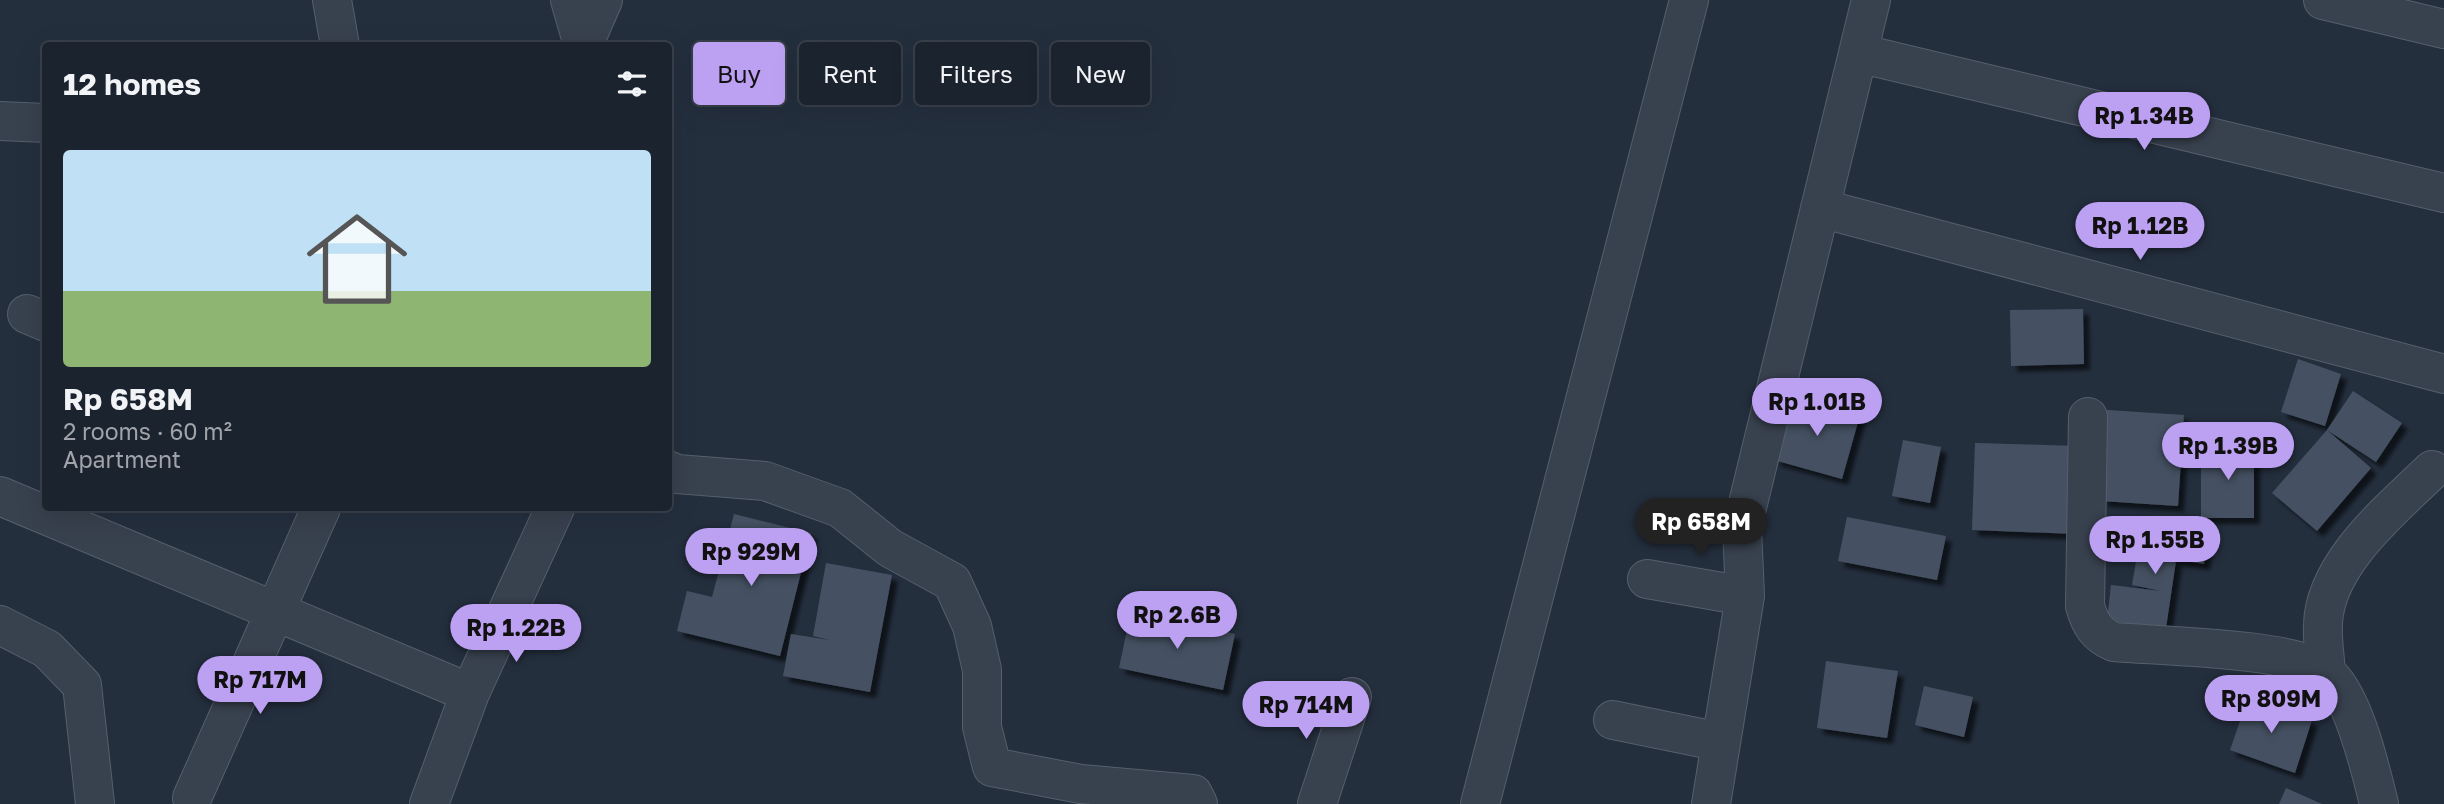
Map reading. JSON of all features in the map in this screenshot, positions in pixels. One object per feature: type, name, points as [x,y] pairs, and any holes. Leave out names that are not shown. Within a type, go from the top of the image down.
[{"type":"street","points":[[332,0],[339,42]]},
{"type":"street","points":[[570,0],[582,42]]},
{"type":"street","points":[[584,42],[603,0]]},
{"type":"street","points":[[1480,804],[1689,0]]},
{"type":"street","points":[[1711,804],[1745,596],[1742,528],[1871,0]]},
{"type":"street","points":[[2323,0],[2444,29]]},
{"type":"street","points":[[1858,53],[2444,192]]},
{"type":"street","points":[[0,121],[42,123]]},
{"type":"street","points":[[1820,208],[2444,374]]},
{"type":"street","points":[[42,314],[27,314],[42,321]]},
{"type":"street","points":[[2088,417],[2085,606],[2088,620],[2101,636],[2114,642],[2273,655],[2326,672]]},
{"type":"street","points":[[2379,804],[2369,760],[2347,702],[2326,672],[2322,622],[2335,580],[2374,526],[2432,470]]},
{"type":"street","points":[[672,472],[765,481],[840,508],[890,548],[952,582],[972,626],[982,670],[982,727],[992,768],[1081,784],[1193,794],[1198,804]]},
{"type":"street","points":[[0,496],[470,693]]},
{"type":"street","points":[[192,798],[320,511]]},
{"type":"street","points":[[429,804],[470,693],[554,511]]},
{"type":"street","points":[[1647,579],[1745,596]]},
{"type":"street","points":[[0,625],[47,649],[82,685],[95,804]]},
{"type":"street","points":[[1317,804],[1352,697]]},
{"type":"street","points":[[1613,720],[1721,742]]},
{"type":"building","points":[[2083,309],[2084,364],[2011,366],[2010,310]]},
{"type":"building","points":[[2298,359],[2341,374],[2325,426],[2281,412]]},
{"type":"building","points":[[2353,391],[2402,423],[2376,462],[2327,430]]},
{"type":"building","points":[[1791,397],[1860,415],[1842,479],[1774,460]]},
{"type":"building","points":[[2107,410],[2184,415],[2178,506],[2101,501]]},
{"type":"building","points":[[2327,430],[2371,468],[2317,531],[2272,493]]},
{"type":"building","points":[[1903,440],[1941,447],[1930,503],[1892,496]]},
{"type":"building","points":[[1975,443],[2079,446],[2076,534],[1972,530]]},
{"type":"building","points":[[2201,447],[2254,447],[2254,518],[2201,518]]},
{"type":"building","points":[[734,514],[811,533],[780,656],[677,631],[687,591],[712,597]]},
{"type":"building","points":[[1847,517],[1946,536],[1937,580],[1838,561]]},
{"type":"building","points":[[2142,525],[2207,534],[2204,564],[2167,558],[2176,561],[2166,628],[2107,621],[2111,585],[2161,591],[2132,585]]},
{"type":"building","points":[[826,563],[892,575],[870,692],[783,676],[791,634],[829,640],[813,636]]},
{"type":"building","points":[[1131,611],[1235,634],[1223,690],[1119,668]]},
{"type":"building","points":[[1826,661],[1898,671],[1887,738],[1817,728]]},
{"type":"building","points":[[1924,686],[1973,697],[1964,737],[1915,725]]},
{"type":"building","points":[[2248,698],[2312,720],[2295,773],[2230,750]]},
{"type":"building","points":[[2286,788],[2322,804],[2279,804]]}]
